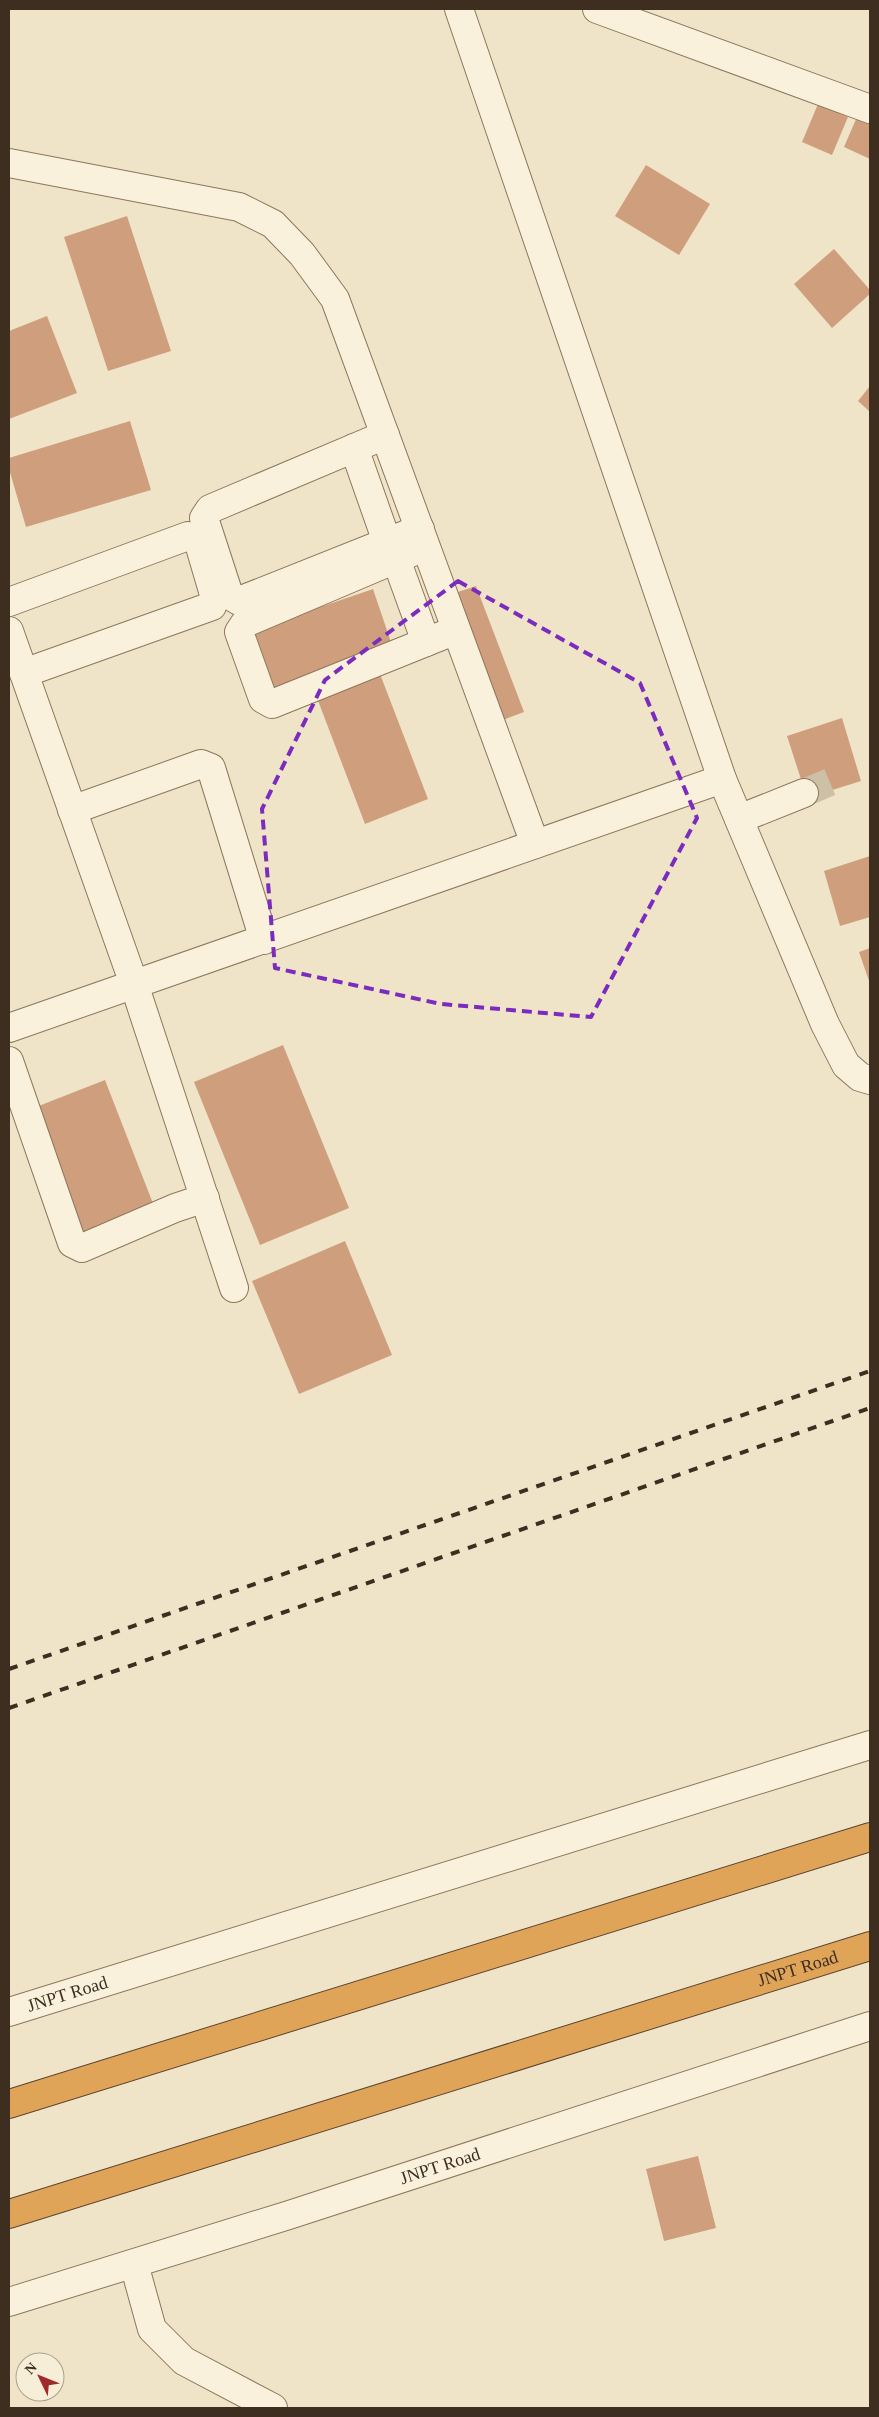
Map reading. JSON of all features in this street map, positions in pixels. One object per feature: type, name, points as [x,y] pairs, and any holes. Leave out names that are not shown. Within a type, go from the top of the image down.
[{"type":"highway","points":[[9,2104],[870,1837]]},
{"type":"highway","name":"JNPT Road","points":[[9,2214],[870,1946]]},
{"type":"street","points":[[459,9],[722,779],[825,1024],[846,1065],[860,1076],[870,1080]]},
{"type":"street","points":[[597,9],[870,109]]},
{"type":"street","points":[[9,163],[239,207],[273,224],[302,254],[335,299],[535,844]]},
{"type":"street","points":[[385,435],[210,509],[204,518],[229,595],[239,600],[392,550],[422,538]]},
{"type":"street","points":[[354,448],[426,642]]},
{"type":"street","points":[[9,602],[188,536],[198,540],[215,598],[212,606],[24,673]]},
{"type":"street","points":[[392,550],[245,623],[239,632],[263,699],[272,704],[456,630]]},
{"type":"street","points":[[9,631],[134,984],[234,1288]]},
{"type":"street","points":[[72,810],[201,764],[211,768],[264,940]]},
{"type":"street","points":[[9,1028],[722,779]]},
{"type":"street","points":[[738,819],[804,793]]},
{"type":"street","points":[[9,1061],[72,1243],[82,1248],[175,1208],[205,1198]]},
{"type":"street","name":"JNPT Road","points":[[9,2012],[870,1745]]},
{"type":"street","name":"JNPT Road","points":[[9,2302],[308,2209],[870,2026]]},
{"type":"street","points":[[134,2264],[152,2329],[184,2361],[273,2408]]},
{"type":"highlighted area","points":[[458,581],[640,683],[697,818],[591,1017],[441,1004],[275,968],[262,809],[325,680]]},
{"type":"building","points":[[818,104],[848,117],[832,155],[802,142]]},
{"type":"building","points":[[860,110],[870,115],[870,159],[844,147]]},
{"type":"building","points":[[646,165],[710,204],[679,255],[615,216]]},
{"type":"building","points":[[127,216],[171,351],[108,371],[64,237]]},
{"type":"building","points":[[834,249],[870,290],[870,294],[832,328],[794,284]]},
{"type":"building","points":[[47,316],[77,393],[9,419],[9,331]]},
{"type":"building","points":[[870,386],[870,412],[858,401]]},
{"type":"building","points":[[130,421],[151,490],[26,527],[9,469],[9,458]]},
{"type":"building","points":[[476,586],[524,712],[503,720],[455,593]]},
{"type":"building","points":[[373,589],[395,654],[274,695],[253,630]]},
{"type":"building","points":[[380,674],[428,799],[365,824],[317,698]]},
{"type":"building","points":[[842,718],[861,781],[807,798],[787,736]]},
{"type":"building","points":[[870,856],[870,917],[840,926],[824,871]]},
{"type":"building","points":[[870,948],[870,984],[859,952]]},
{"type":"building","points":[[283,1045],[349,1208],[260,1245],[194,1082]]},
{"type":"building","points":[[105,1080],[154,1206],[84,1233],[36,1107]]},
{"type":"building","points":[[345,1241],[392,1355],[299,1394],[252,1281]]},
{"type":"building","points":[[698,2156],[716,2228],[664,2241],[646,2169]]},
{"type":"tunnel","points":[[804,793],[835,780]]},
{"type":"railway","points":[[9,1669],[870,1371]]},
{"type":"railway","points":[[9,1708],[870,1408]]}]
